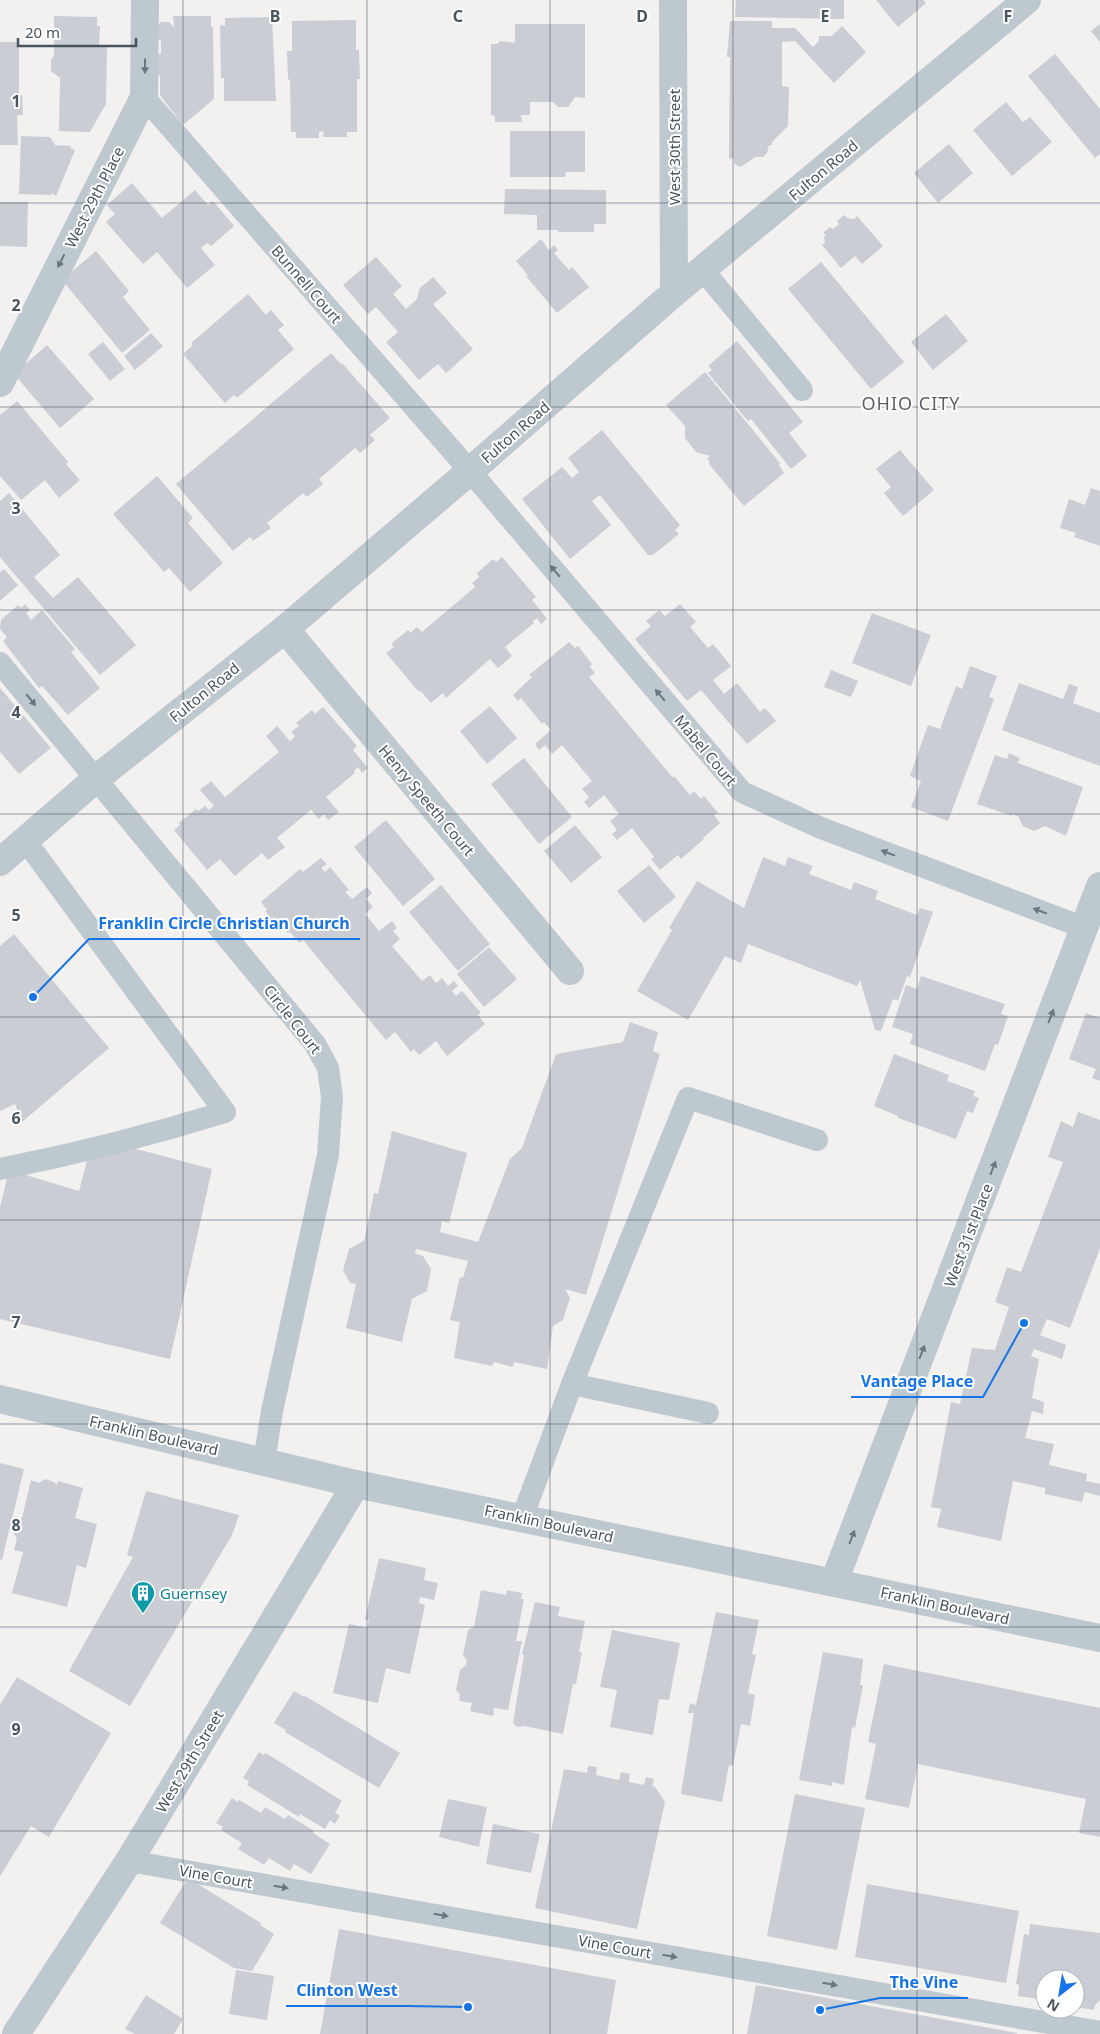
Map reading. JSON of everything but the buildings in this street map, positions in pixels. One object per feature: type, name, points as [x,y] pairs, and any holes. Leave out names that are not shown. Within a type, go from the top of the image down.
[{"type":"street","name":"West 29th Place","points":[[0,383],[144,97],[145,0]]},
{"type":"street","name":"West 30th Street","points":[[673,0],[674,294]]},
{"type":"street","name":"Fulton Road","points":[[0,862],[97,778],[285,629],[470,472],[702,270],[1027,0]]},
{"type":"street","name":"Henry Speeth Court","points":[[285,629],[570,971]]},
{"type":"street","name":"West 31st Place","points":[[834,1582],[1100,886]]},
{"type":"street","name":"Franklin Boulevard","points":[[0,1399],[356,1484],[1100,1638]]},
{"type":"street","name":"West 29th Street","points":[[16,2034],[130,1860],[356,1484]]},
{"type":"lane","name":"Bunnell Court","points":[[144,97],[470,472]]},
{"type":"lane","points":[[702,270],[802,390]]},
{"type":"lane","name":"Mabel Court","points":[[470,472],[742,792],[821,828],[1085,928]]},
{"type":"lane","name":"Circle Court","points":[[0,662],[315,1044],[328,1068],[332,1097],[328,1155],[272,1411],[264,1462]]},
{"type":"lane","points":[[0,1169],[69,1155],[168,1130],[225,1112],[25,840]]},
{"type":"lane","points":[[522,1518],[572,1384],[688,1098],[817,1140]]},
{"type":"lane","points":[[572,1384],[708,1413]]},
{"type":"lane","name":"Vine Court","points":[[130,1860],[1100,2032]]},
{"type":"place","name":"Franklin Circle Christian Church","points":[[33,997]]},
{"type":"place","name":"Vantage Place","points":[[1024,1323]]},
{"type":"place","name":"Guernsey","points":[[143,1614]]},
{"type":"place","name":"Clinton West","points":[[468,2007]]},
{"type":"place","name":"The Vine","points":[[820,2010]]},
{"type":"district","name":"OHIO CITY","points":[[911,403]]}]
